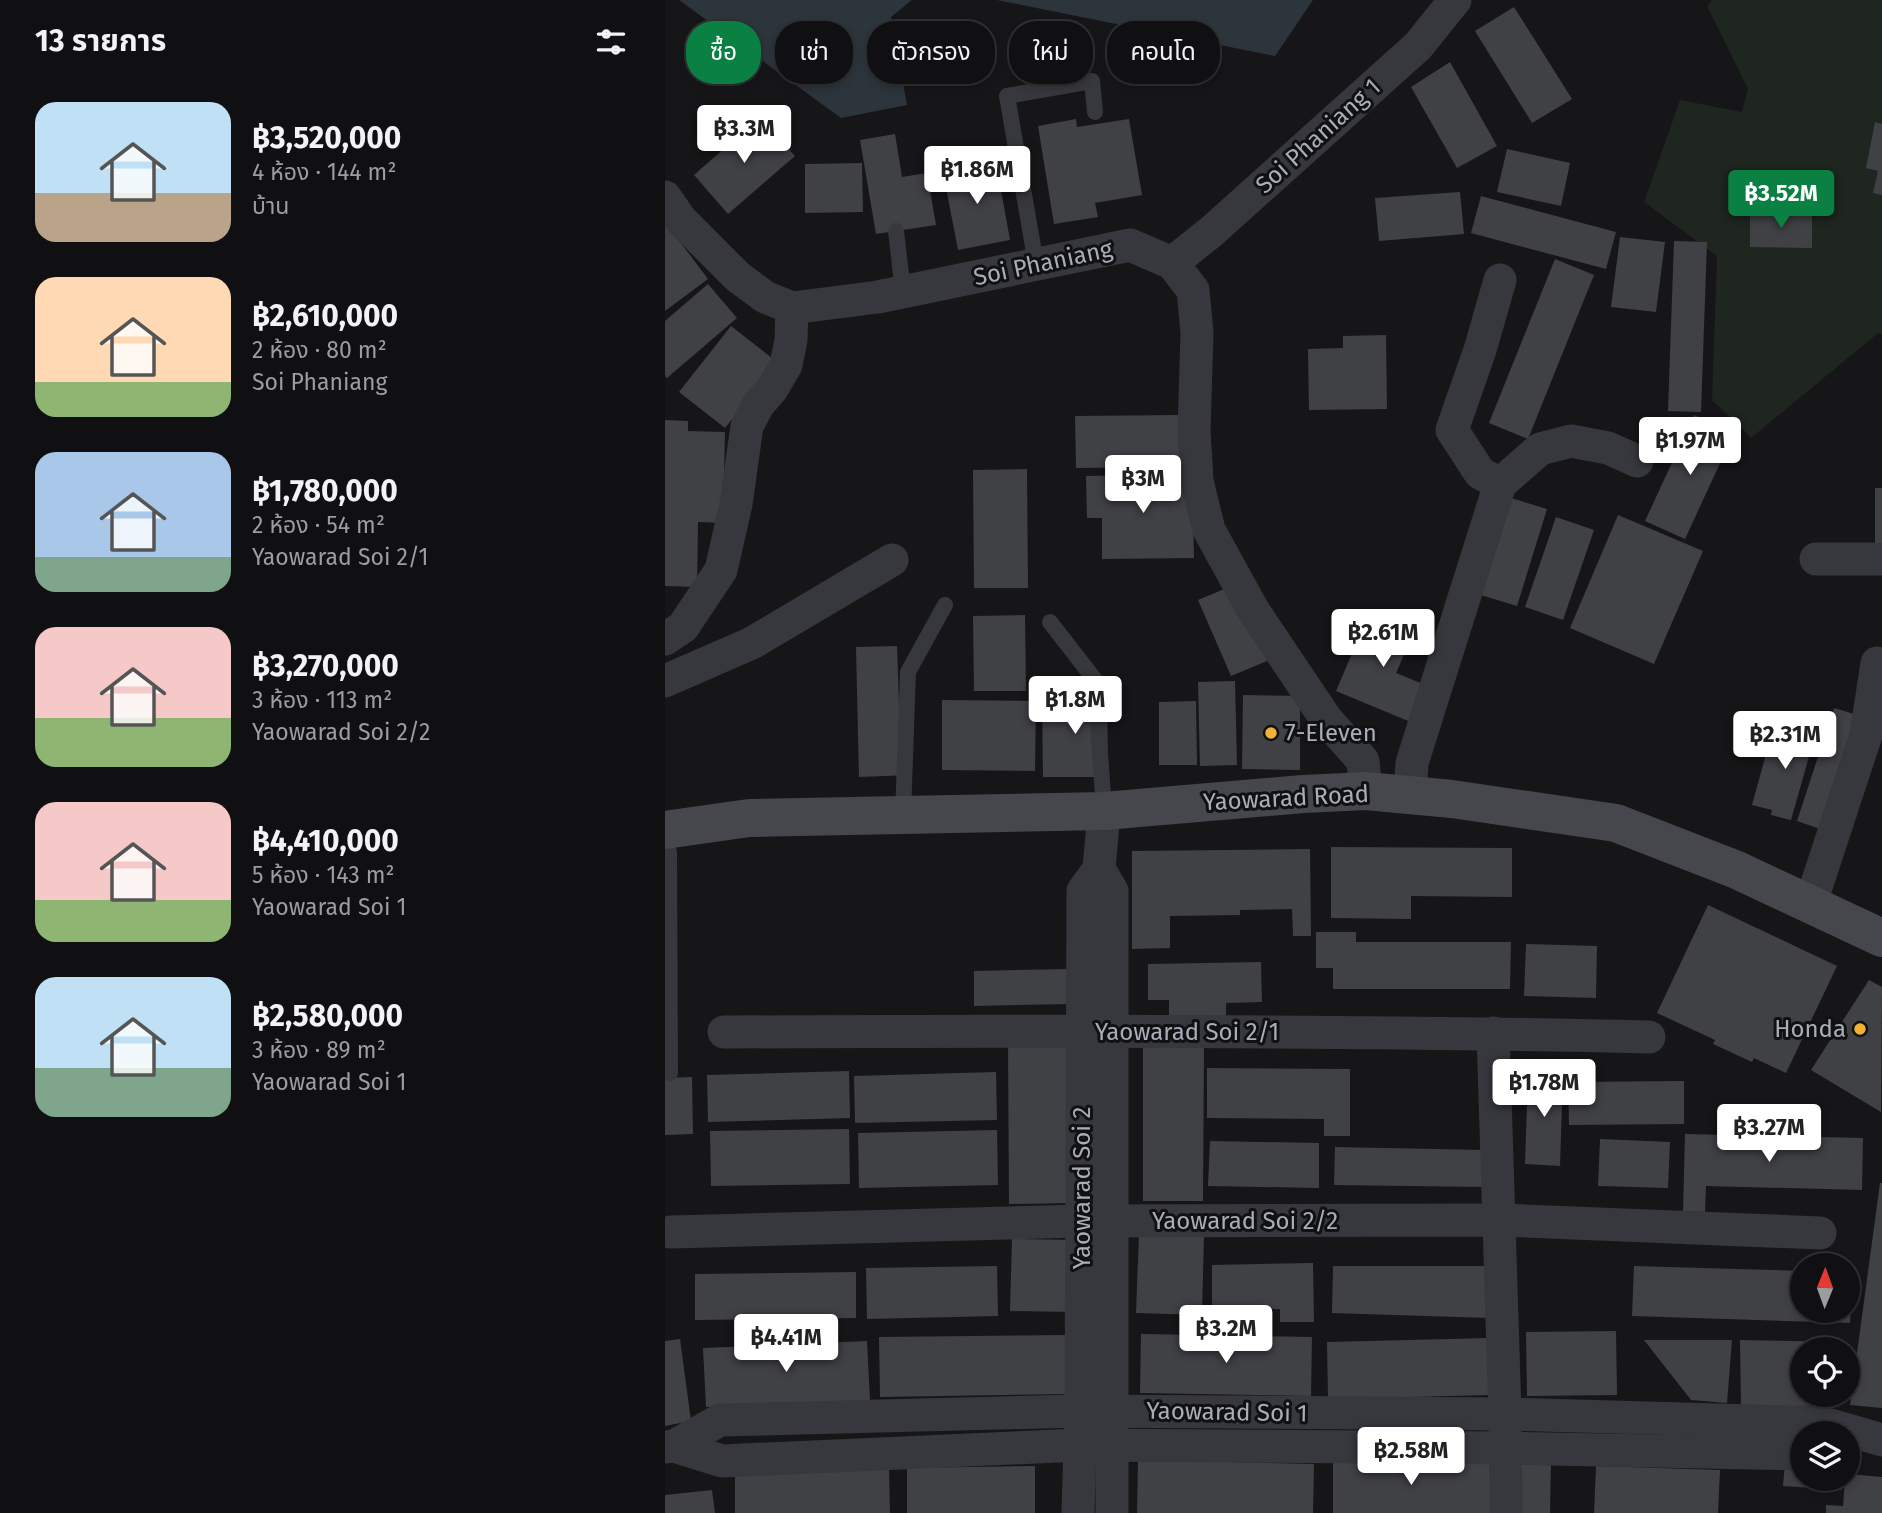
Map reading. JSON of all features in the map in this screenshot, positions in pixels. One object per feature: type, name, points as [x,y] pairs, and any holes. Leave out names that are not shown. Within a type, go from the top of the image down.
[{"type":"main road","name":"Yaowarad Road","points":[[665,831],[749,818],[1104,811],[1366,791],[1452,799],[1616,823],[1737,870],[1811,902],[1882,938]]},
{"type":"street","name":"Soi Phaniang 1","points":[[1171,263],[1211,232],[1418,46],[1455,0]]},
{"type":"street","points":[[665,197],[681,220],[738,277],[765,297],[792,307],[791,340],[786,365],[747,426],[736,504],[721,570],[683,626],[665,639]]},
{"type":"street","name":"Soi Phaniang","points":[[792,307],[904,292],[1130,245],[1171,263],[1193,290],[1197,481],[1209,530],[1253,610],[1318,708],[1363,761],[1366,791]]},
{"type":"street","points":[[1500,281],[1480,350],[1452,430],[1480,473],[1500,484]]},
{"type":"street","points":[[1410,795],[1412,763],[1500,484],[1540,449],[1571,441],[1608,448],[1637,461]]},
{"type":"street","points":[[1816,559],[1882,559]]},
{"type":"street","points":[[665,681],[752,643],[892,560]]},
{"type":"street","points":[[1811,902],[1866,735],[1877,663]]},
{"type":"street","name":"Yaowarad Soi 2","points":[[1104,811],[1099,869],[1083,891],[1098,1031],[1096,1446],[1112,1513]]},
{"type":"street","name":"Yaowarad Soi 2/1","points":[[725,1032],[1493,1033],[1649,1037]]},
{"type":"street","points":[[1493,1033],[1506,1513]]},
{"type":"street","name":"Yaowarad Soi 2/2","points":[[671,1232],[1097,1221],[1500,1220],[1820,1233]]},
{"type":"street","name":"Yaowarad Soi 1","points":[[669,1447],[720,1420],[1096,1411],[1505,1414],[1824,1423],[1866,1441]]},
{"type":"street","points":[[1335,1413],[1335,1447]]},
{"type":"street","points":[[880,1416],[881,1454]]},
{"type":"street","points":[[1698,1420],[1725,1452]]},
{"type":"street","name":"Yaowarad Soi 2","points":[[1078,1513],[1096,1446]]},
{"type":"street","name":"Yaowarad Soi 1","points":[[669,1447],[722,1461],[1096,1446],[1505,1448],[1790,1454]]},
{"type":"lane","points":[[1035,264],[1007,96],[1092,81],[1095,112]]},
{"type":"lane","points":[[896,231],[904,292]]},
{"type":"lane","points":[[903,814],[908,672],[945,605]]},
{"type":"lane","points":[[1050,622],[1095,680],[1104,811]]},
{"type":"lane","points":[[665,831],[669,853],[670,1073]]},
{"type":"shaded area","points":[[679,0],[912,0],[891,17],[892,21],[867,21],[867,84],[903,84],[907,105],[841,118],[794,84],[853,84],[853,21],[775,21],[775,70],[761,60],[761,21],[708,21]]},
{"type":"shaded area","points":[[997,0],[1313,0],[1275,56],[1220,45],[1220,21],[1107,22]]},
{"type":"shaded area","points":[[1712,0],[1882,0],[1882,334],[1878,333],[1751,438],[1712,400],[1717,256],[1644,202],[1680,100],[1742,112],[1748,89],[1707,6]]},
{"type":"building","points":[[1514,7],[1572,99],[1532,123],[1475,31]]},
{"type":"building","points":[[1450,62],[1497,146],[1457,168],[1411,87]]},
{"type":"building","points":[[760,117],[795,156],[728,214],[694,175]]},
{"type":"building","points":[[1076,119],[1077,127],[1129,119],[1142,195],[1095,203],[1098,217],[1054,224],[1038,126]]},
{"type":"building","points":[[1875,122],[1882,124],[1882,195],[1873,193],[1878,171],[1866,168]]},
{"type":"building","points":[[895,134],[902,177],[927,173],[936,225],[876,234],[860,140]]},
{"type":"building","points":[[1507,149],[1570,163],[1561,206],[1497,192]]},
{"type":"building","points":[[862,163],[863,212],[805,213],[805,164]]},
{"type":"building","points":[[996,163],[1010,240],[958,250],[943,172]]},
{"type":"building","points":[[1460,192],[1464,234],[1379,241],[1375,198]]},
{"type":"building","points":[[1481,196],[1616,232],[1606,269],[1471,233]]},
{"type":"building","points":[[1750,212],[1812,212],[1812,248],[1750,247]]},
{"type":"building","points":[[665,222],[708,279],[665,311]]},
{"type":"building","points":[[1620,237],[1665,242],[1656,312],[1611,307]]},
{"type":"building","points":[[1674,241],[1707,242],[1701,412],[1668,411]]},
{"type":"building","points":[[1555,259],[1594,275],[1528,439],[1489,423]]},
{"type":"building","points":[[708,284],[737,318],[667,378],[665,321]]},
{"type":"building","points":[[731,326],[777,362],[725,428],[679,392]]},
{"type":"building","points":[[1386,335],[1387,409],[1309,410],[1308,349],[1343,348],[1343,336]]},
{"type":"building","points":[[1180,415],[1180,467],[1076,468],[1075,416]]},
{"type":"building","points":[[1694,415],[1734,433],[1685,539],[1645,521]]},
{"type":"building","points":[[665,420],[688,421],[688,431],[725,432],[723,523],[698,522],[697,587],[665,586]]},
{"type":"building","points":[[1027,469],[1028,588],[974,588],[973,470]]},
{"type":"building","points":[[1192,474],[1194,558],[1102,559],[1102,518],[1087,518],[1086,476]]},
{"type":"building","points":[[1875,488],[1882,488],[1882,547],[1875,548]]},
{"type":"building","points":[[1511,498],[1547,509],[1517,606],[1481,595]]},
{"type":"building","points":[[1618,515],[1703,551],[1654,664],[1570,628]]},
{"type":"building","points":[[1556,517],[1594,530],[1563,620],[1525,607]]},
{"type":"building","points":[[1234,585],[1267,661],[1231,676],[1198,600]]},
{"type":"building","points":[[1371,609],[1416,628],[1396,673],[1428,686],[1413,723],[1336,691]]},
{"type":"building","points":[[1025,615],[1026,691],[974,691],[973,616]]},
{"type":"building","points":[[897,646],[899,704],[910,704],[912,775],[859,777],[856,647]]},
{"type":"building","points":[[1235,681],[1237,765],[1200,766],[1198,682]]},
{"type":"building","points":[[1107,695],[1108,777],[1043,777],[1042,696]]},
{"type":"building","name":"7-Eleven","points":[[1243,695],[1300,696],[1300,770],[1242,769]]},
{"type":"building","points":[[942,700],[1036,701],[1035,771],[942,770]]},
{"type":"building","points":[[1196,701],[1197,765],[1159,765],[1159,702]]},
{"type":"building","points":[[1834,708],[1864,717],[1826,831],[1797,821]]},
{"type":"building","points":[[1805,714],[1820,718],[1791,820],[1771,815],[1772,810],[1752,805],[1771,736],[1797,743]]},
{"type":"building","points":[[1331,847],[1512,848],[1512,897],[1411,896],[1411,919],[1331,918]]},
{"type":"building","points":[[1310,849],[1311,936],[1293,936],[1292,909],[1240,910],[1240,915],[1170,916],[1170,948],[1132,949],[1132,851]]},
{"type":"building","points":[[1708,905],[1837,966],[1786,1073],[1754,1058],[1752,1062],[1713,1044],[1715,1040],[1657,1013]]},
{"type":"building","points":[[1316,932],[1356,932],[1356,942],[1511,942],[1510,989],[1333,989],[1333,968],[1316,968]]},
{"type":"building","points":[[1526,944],[1597,946],[1596,998],[1524,996]]},
{"type":"building","points":[[1261,962],[1262,1002],[1226,1003],[1226,1018],[1169,1019],[1169,1000],[1148,1000],[1148,964]]},
{"type":"building","points":[[1068,969],[1069,1004],[974,1006],[974,971]]},
{"type":"building","name":"Honda","points":[[1869,980],[1882,987],[1881,1112],[1811,1070]]},
{"type":"building","points":[[1071,1042],[1072,1203],[1009,1204],[1008,1043]]},
{"type":"building","points":[[1143,1045],[1204,1045],[1203,1201],[1143,1201]]},
{"type":"building","points":[[1207,1068],[1350,1069],[1350,1136],[1324,1136],[1324,1119],[1207,1118]]},
{"type":"building","points":[[849,1071],[850,1118],[708,1122],[707,1075]]},
{"type":"building","points":[[996,1072],[997,1120],[855,1123],[854,1076]]},
{"type":"building","points":[[1528,1073],[1563,1074],[1560,1166],[1525,1164]]},
{"type":"building","points":[[692,1077],[693,1134],[665,1135],[665,1078]]},
{"type":"building","points":[[1684,1081],[1684,1124],[1569,1125],[1568,1082]]},
{"type":"building","points":[[849,1129],[850,1184],[711,1186],[710,1131]]},
{"type":"building","points":[[997,1130],[998,1185],[859,1188],[858,1133]]},
{"type":"building","points":[[1685,1134],[1863,1138],[1862,1190],[1706,1186],[1705,1212],[1683,1211]]},
{"type":"building","points":[[1600,1139],[1670,1142],[1668,1188],[1598,1186]]},
{"type":"building","points":[[1210,1141],[1319,1143],[1319,1188],[1208,1186]]},
{"type":"building","points":[[1335,1147],[1485,1150],[1484,1187],[1334,1185]]},
{"type":"building","points":[[1882,1183],[1882,1408],[1860,1406],[1859,1337]]},
{"type":"building","points":[[1139,1233],[1204,1235],[1202,1315],[1136,1313]]},
{"type":"building","points":[[1012,1239],[1075,1240],[1074,1312],[1010,1311]]},
{"type":"building","points":[[1313,1263],[1314,1322],[1280,1322],[1280,1309],[1212,1310],[1212,1265]]},
{"type":"building","points":[[997,1266],[998,1316],[867,1319],[866,1268]]},
{"type":"building","points":[[1333,1266],[1488,1266],[1489,1318],[1332,1313]]},
{"type":"building","points":[[1634,1266],[1790,1271],[1790,1321],[1632,1316]]},
{"type":"building","points":[[856,1272],[856,1318],[695,1320],[695,1274]]},
{"type":"building","points":[[1616,1331],[1617,1395],[1527,1396],[1526,1332]]},
{"type":"building","points":[[1141,1334],[1312,1337],[1311,1396],[1140,1393]]},
{"type":"building","points":[[1069,1335],[1070,1394],[880,1397],[879,1337]]},
{"type":"building","points":[[1489,1338],[1491,1395],[1328,1399],[1327,1342]]},
{"type":"building","points":[[680,1339],[691,1421],[665,1426],[665,1341]]},
{"type":"building","points":[[1644,1340],[1732,1340],[1727,1403],[1691,1400]]},
{"type":"building","points":[[1740,1340],[1790,1341],[1790,1406],[1741,1408]]},
{"type":"building","points":[[867,1341],[870,1400],[706,1407],[703,1348]]},
{"type":"building","points":[[1518,1459],[1551,1459],[1550,1513],[1517,1513]]},
{"type":"building","points":[[1138,1460],[1314,1464],[1313,1513],[1137,1513]]},
{"type":"building","points":[[1333,1460],[1490,1461],[1490,1513],[1333,1513]]},
{"type":"building","points":[[1785,1462],[1790,1462],[1790,1486],[1783,1486]]},
{"type":"building","points":[[1035,1466],[1035,1513],[907,1513],[907,1468]]},
{"type":"building","points":[[1596,1466],[1720,1470],[1718,1513],[1594,1513]]},
{"type":"building","points":[[889,1469],[890,1513],[735,1513],[735,1475]]},
{"type":"building","points":[[1860,1475],[1882,1477],[1882,1513],[1826,1513],[1826,1505],[1843,1506],[1844,1491],[1860,1491]]},
{"type":"building","points":[[712,1490],[715,1513],[665,1513],[665,1495]]},
{"type":"place","name":"7-Eleven","points":[[1271,733]]},
{"type":"place","name":"Honda","points":[[1860,1029]]}]
